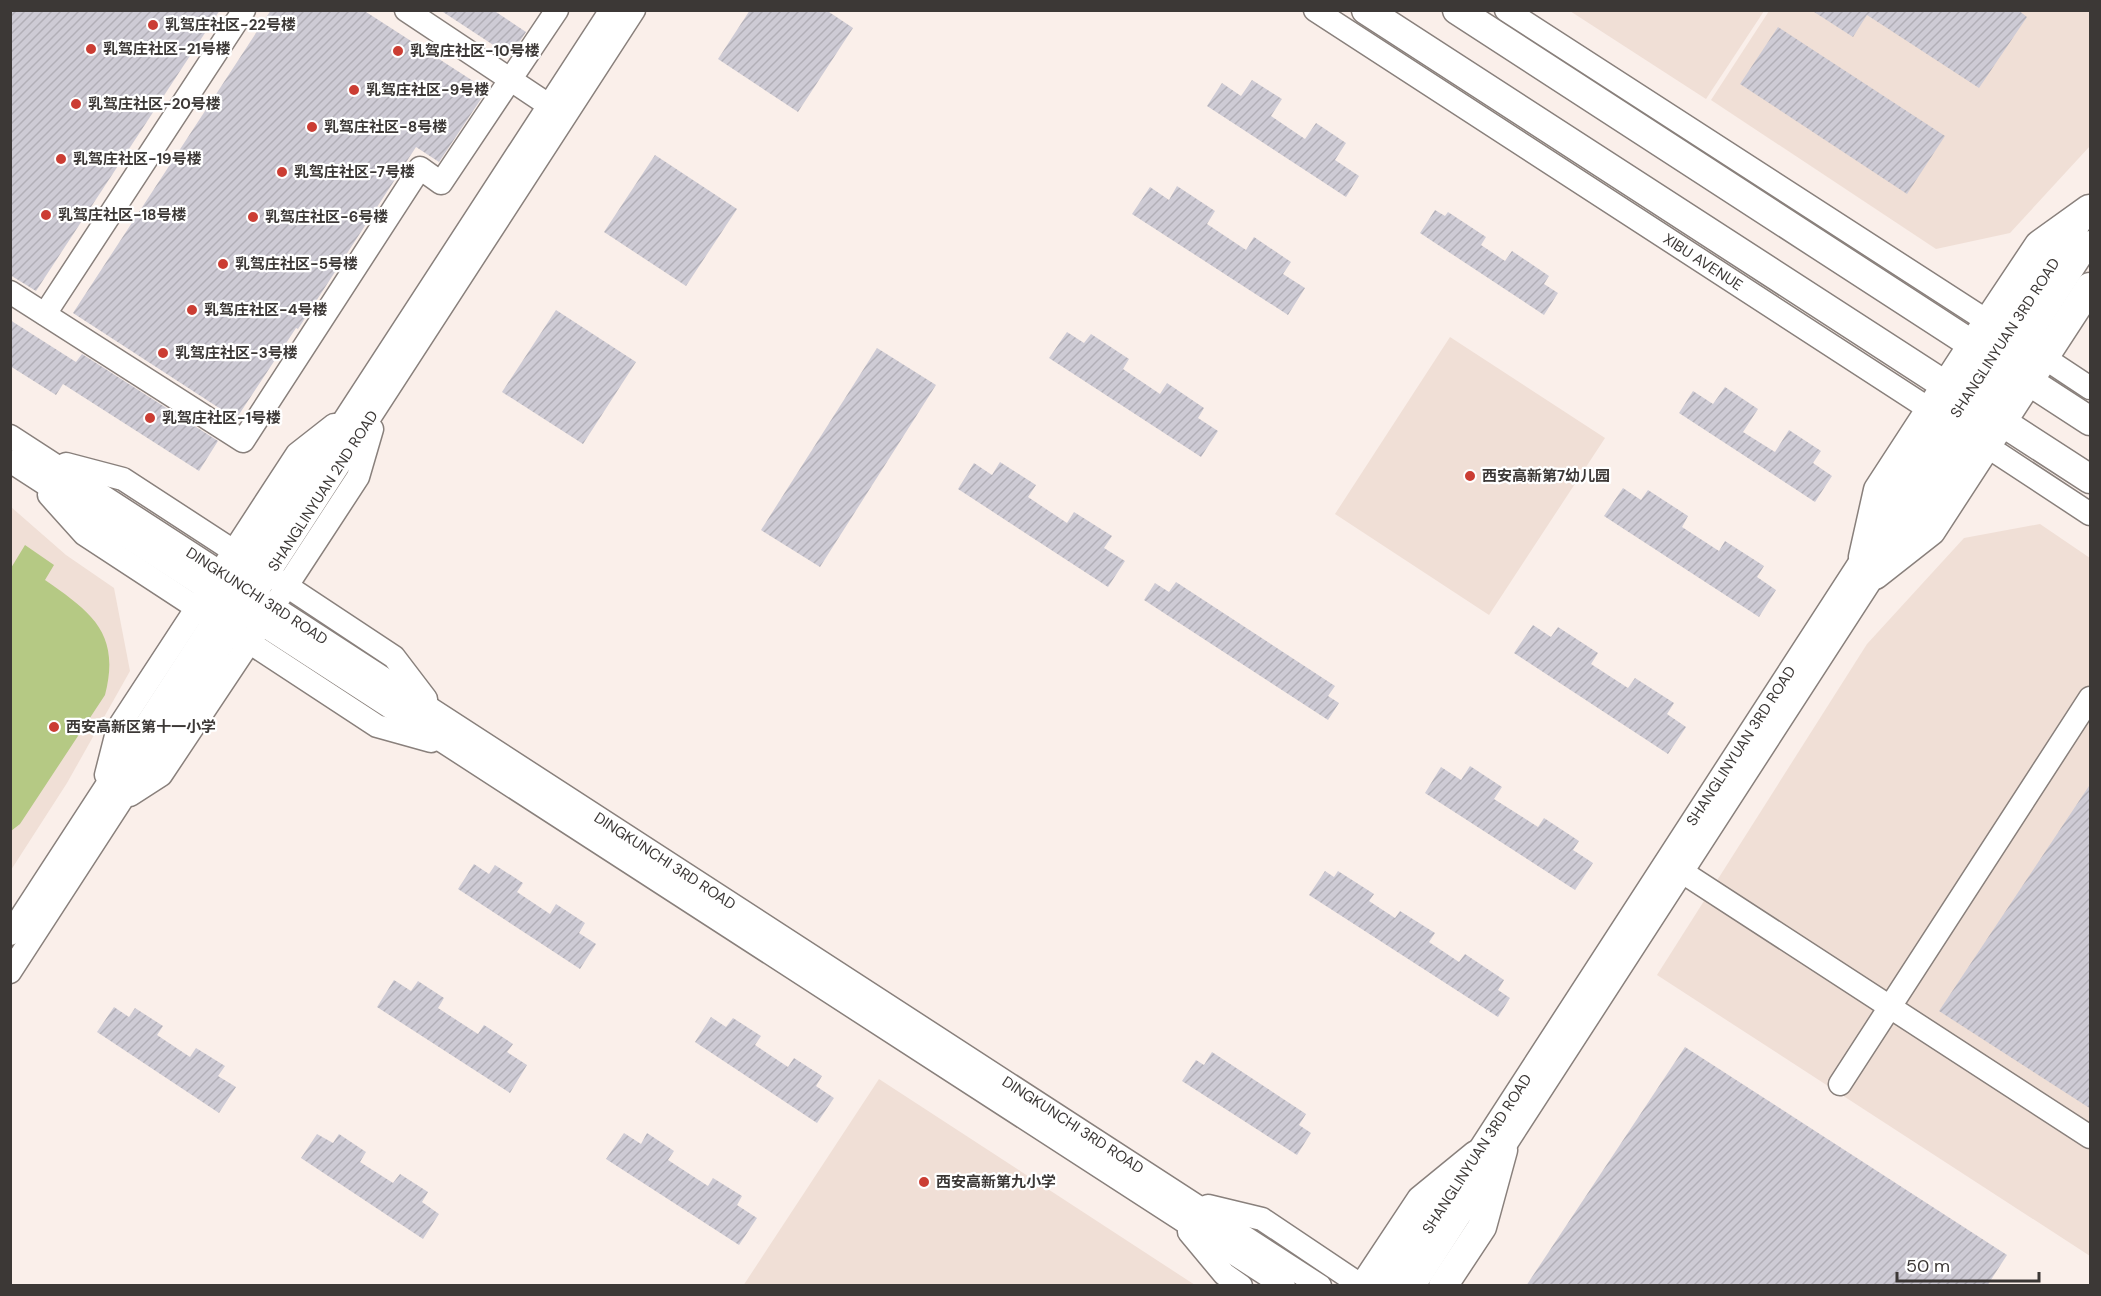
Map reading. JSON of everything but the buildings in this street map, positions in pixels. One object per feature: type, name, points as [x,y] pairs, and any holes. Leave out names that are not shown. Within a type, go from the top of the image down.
[{"type":"main road","name":"XIBU AVENUE","points":[[1366,10],[2091,479]]},
{"type":"main road","points":[[1457,10],[2008,351],[2091,421]]},
{"type":"main road","points":[[1869,566],[1931,531],[1959,428],[2008,351],[2039,245],[2090,208]]},
{"type":"main road","points":[[1869,566],[1878,490],[1959,428],[2008,351],[2091,287]]},
{"type":"main road","points":[[1363,1286],[1421,1200],[1489,1152]]},
{"type":"main road","points":[[1443,1286],[1482,1227],[1489,1152]]},
{"type":"street","points":[[45,314],[244,10]]},
{"type":"street","points":[[406,10],[558,111]]},
{"type":"street","points":[[10,292],[243,441],[420,168],[441,183],[557,10]]},
{"type":"street","name":"SHANGLINYUAN 2ND ROAD","points":[[10,972],[112,798],[223,625],[260,569],[378,406],[558,111],[611,10]]},
{"type":"street","name":"SHANGLINYUAN 2ND ROAD","points":[[260,569],[350,413],[558,111],[634,10]]},
{"type":"street","name":"XIBU AVENUE","points":[[1315,10],[2091,514]]},
{"type":"street","points":[[1506,10],[2008,351],[2091,388]]},
{"type":"street","name":"SHANGLINYUAN 3RD ROAD","points":[[2008,351],[2091,242]]},
{"type":"street","name":"DINGKUNCHI 3RD ROAD","points":[[10,436],[28,464],[241,598],[438,714],[1183,1208],[1284,1286]]},
{"type":"street","points":[[28,464],[123,479],[393,657],[438,714]]},
{"type":"street","points":[[28,464],[84,534],[378,726],[454,747]]},
{"type":"street","name":"SHANGLINYUAN 3RD ROAD","points":[[1391,1286],[1489,1152],[1869,566]]},
{"type":"street","points":[[112,798],[118,728],[223,625],[260,569]]},
{"type":"street","name":"DINGKUNCHI 3RD ROAD","points":[[241,598],[454,747],[1183,1208],[1320,1286]]},
{"type":"street","points":[[1840,1084],[2091,698]]},
{"type":"street","name":"SHANGLINYUAN 2ND ROAD","points":[[10,934],[112,798]]},
{"type":"street","points":[[1674,867],[2091,1137]]},
{"type":"street","name":"SHANGLINYUAN 3RD ROAD","points":[[1414,1286],[1489,1152]]},
{"type":"street","points":[[1183,1208],[1224,1274],[1241,1286]]},
{"type":"street","points":[[1183,1208],[1262,1220],[1363,1286]]},
{"type":"shaded area","points":[[1764,10],[1706,99],[1570,11]]},
{"type":"shaded area","points":[[1769,11],[2090,11],[2090,146],[2010,233],[1936,249],[1711,100]]},
{"type":"shaded area","name":"西安高新第7幼儿园","points":[[1450,337],[1605,438],[1489,615],[1335,514]]},
{"type":"shaded area","name":"西安高新区第十一小学","points":[[11,507],[66,555],[114,588],[130,671],[67,783],[11,870]]},
{"type":"shaded area","points":[[2040,524],[2090,558],[2090,1256],[1657,975],[1867,644],[1964,538]]},
{"type":"shaded area","name":"西安高新第九小学","points":[[879,1079],[1195,1285],[743,1286]]},
{"type":"green space","name":"西安高新区第十一小学","points":[[25,545],[54,565],[45,580],[76,603],[98,626],[109,655],[109,674],[105,695],[20,824],[11,831],[11,568]]},
{"type":"place","name":"乳驾庄社区-22号楼","points":[[153,25]]},
{"type":"place","name":"乳驾庄社区-21号楼","points":[[91,49]]},
{"type":"place","name":"乳驾庄社区-10号楼","points":[[398,51]]},
{"type":"place","name":"乳驾庄社区-9号楼","points":[[354,90]]},
{"type":"place","name":"乳驾庄社区-20号楼","points":[[76,104]]},
{"type":"place","name":"乳驾庄社区-8号楼","points":[[312,127]]},
{"type":"place","name":"乳驾庄社区-19号楼","points":[[61,159]]},
{"type":"place","name":"乳驾庄社区-7号楼","points":[[282,172]]},
{"type":"place","name":"乳驾庄社区-18号楼","points":[[46,215]]},
{"type":"place","name":"乳驾庄社区-6号楼","points":[[253,217]]},
{"type":"place","name":"乳驾庄社区-5号楼","points":[[223,264]]},
{"type":"place","name":"乳驾庄社区-4号楼","points":[[192,310]]},
{"type":"place","name":"乳驾庄社区-3号楼","points":[[163,353]]},
{"type":"place","name":"乳驾庄社区-1号楼","points":[[150,418]]},
{"type":"place","name":"西安高新第7幼儿园","points":[[1470,476]]},
{"type":"place","name":"西安高新区第十一小学","points":[[54,727]]},
{"type":"place","name":"西安高新第九小学","points":[[924,1182]]}]
